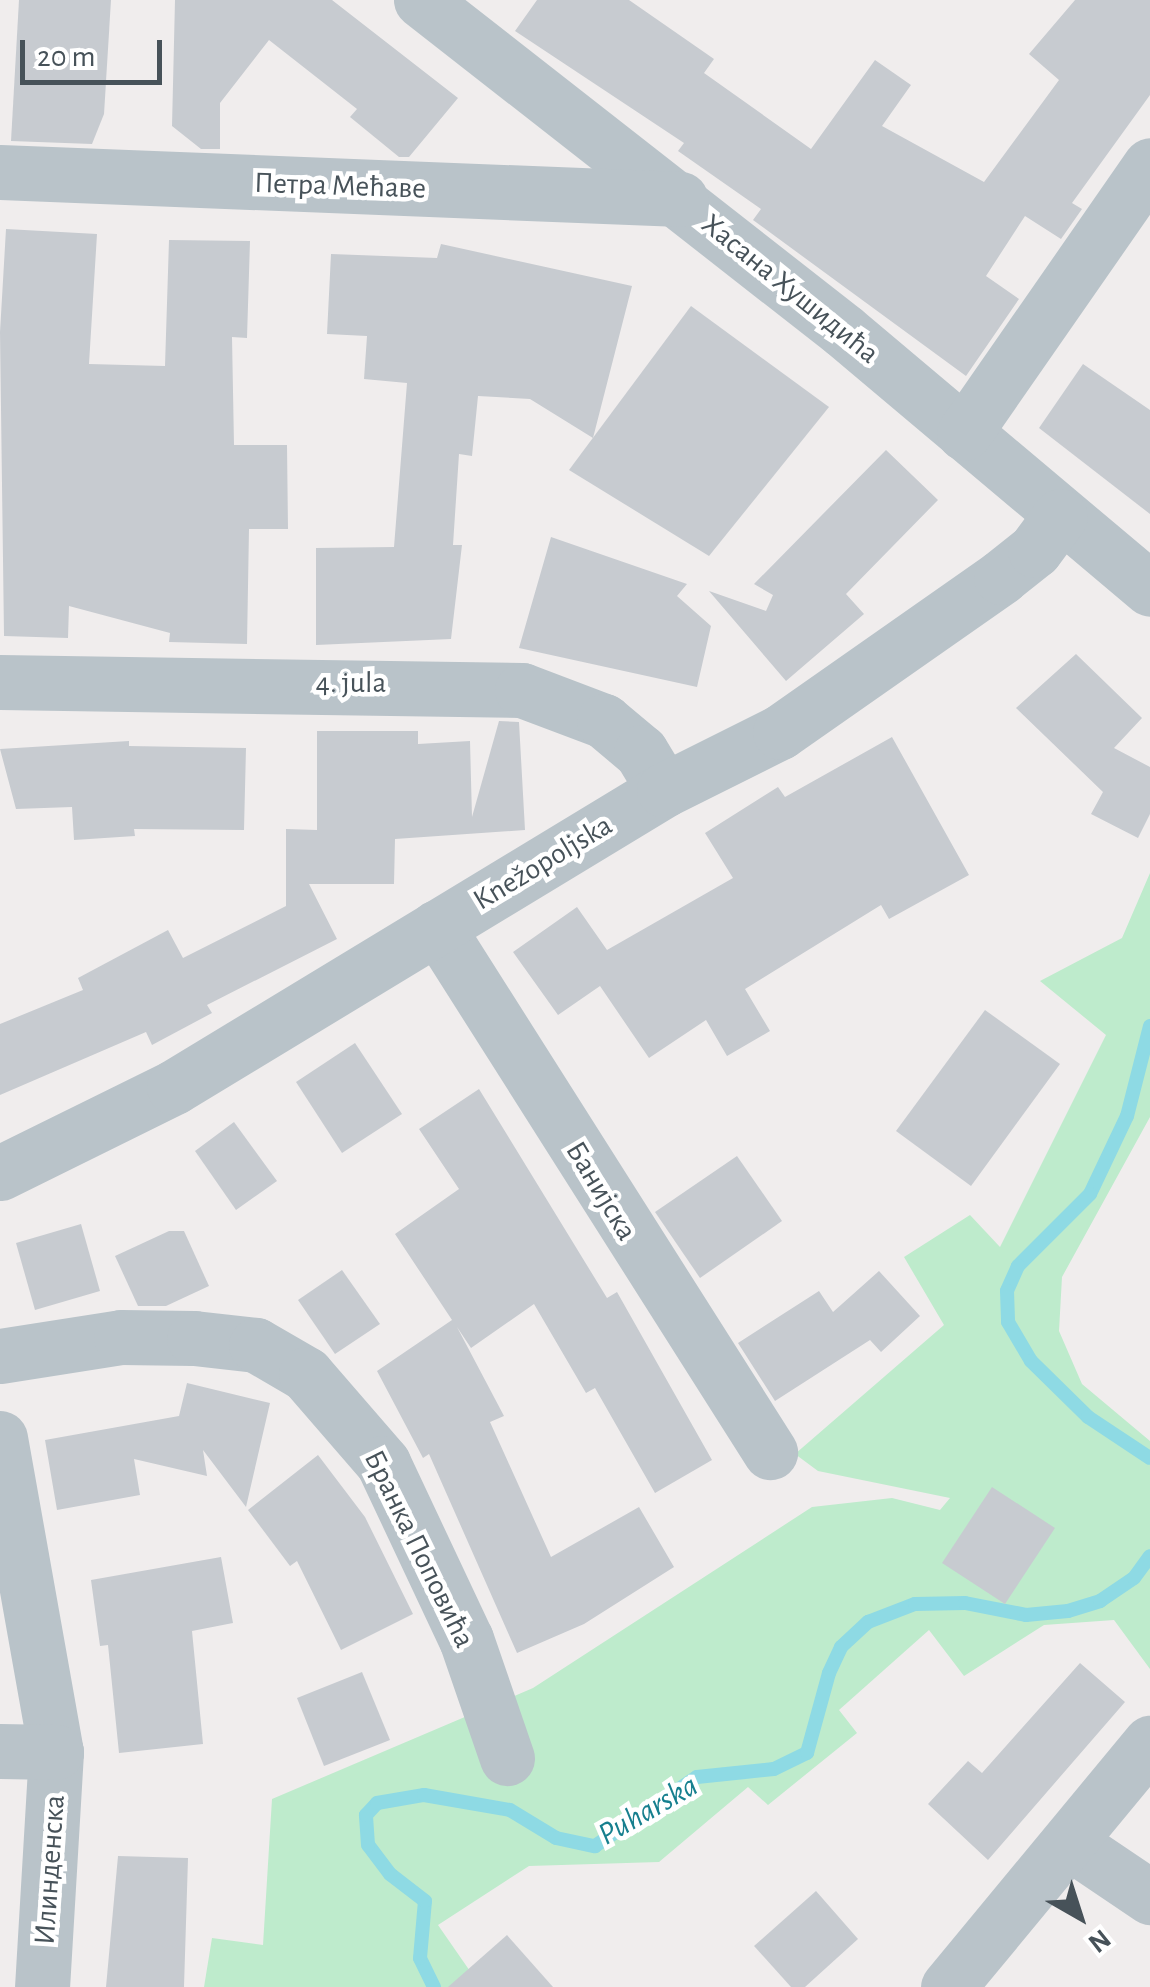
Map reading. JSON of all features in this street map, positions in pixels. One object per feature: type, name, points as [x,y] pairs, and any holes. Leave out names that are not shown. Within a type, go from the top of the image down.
[{"type":"street","name":"Хасана Хушидића","points":[[421,0],[680,199],[1150,589]]},
{"type":"street","points":[[964,433],[1150,165]]},
{"type":"street","name":"Петра Мећаве","points":[[0,172],[680,199]]},
{"type":"street","name":"Knežopoljska","points":[[0,1173],[174,1087],[664,790],[811,711],[1035,550],[1060,516]]},
{"type":"street","name":"4. jula","points":[[0,682],[522,690],[604,721],[641,752],[664,790]]},
{"type":"street","name":"Банијска","points":[[437,927],[770,1452]]},
{"type":"street","name":"Бранка Поповића","points":[[0,1356],[121,1337],[194,1338],[256,1344],[306,1374],[383,1463],[466,1639],[507,1758]]},
{"type":"street","name":"Илинденска","points":[[0,1438],[56,1752],[42,1987]]},
{"type":"street","name":"Илинденска","points":[[0,1752],[56,1752]]},
{"type":"street","points":[[948,1987],[1144,1761]]},
{"type":"street","points":[[1070,1843],[1150,1897]]},
{"type":"green space","points":[[1150,873],[1150,1117],[1062,1277],[1059,1331],[1082,1384],[1150,1441],[1150,1669],[1114,1620],[1044,1625],[964,1676],[929,1630],[839,1710],[857,1733],[768,1805],[748,1787],[659,1862],[529,1866],[438,1925],[481,1987],[204,1987],[212,1938],[263,1945],[272,1799],[533,1688],[812,1507],[892,1498],[940,1510],[950,1498],[818,1471],[795,1454],[944,1325],[904,1257],[970,1215],[1000,1247],[1106,1035],[1040,981],[1122,938]]},
{"type":"building","points":[[19,0],[111,0],[104,114],[92,144],[11,141]]},
{"type":"building","points":[[175,0],[332,0],[458,98],[409,157],[399,157],[350,117],[357,109],[269,40],[220,103],[220,149],[201,149],[172,126]]},
{"type":"building","points":[[537,0],[629,0],[714,59],[704,73],[811,149],[875,60],[911,85],[882,126],[984,182],[1059,80],[1029,54],[1075,0],[1150,0],[1150,95],[1072,203],[1082,209],[1061,239],[1025,216],[986,276],[1019,299],[966,376],[753,220],[761,209],[678,151],[684,143],[515,31]]},
{"type":"building","points":[[6,229],[97,234],[89,364],[165,366],[169,240],[250,241],[247,338],[232,337],[234,445],[287,445],[288,529],[249,529],[247,644],[169,642],[170,633],[69,606],[68,638],[4,636],[0,332]]},
{"type":"building","points":[[441,244],[632,286],[593,438],[530,399],[478,396],[472,456],[459,454],[453,545],[462,545],[451,639],[316,645],[316,548],[394,547],[407,383],[364,379],[367,336],[327,334],[331,254],[437,258]]},
{"type":"building","points":[[691,306],[829,407],[709,556],[569,470]]},
{"type":"building","points":[[1083,364],[1150,410],[1150,514],[1039,428]]},
{"type":"building","points":[[886,450],[938,500],[846,594],[864,614],[786,681],[709,591],[766,611],[773,595],[754,584]]},
{"type":"building","points":[[551,537],[687,584],[677,596],[711,626],[697,687],[519,648]]},
{"type":"building","points":[[1076,654],[1142,718],[1114,748],[1150,767],[1150,814],[1138,838],[1091,814],[1103,792],[1016,708]]},
{"type":"building","points":[[499,721],[519,722],[525,830],[395,839],[394,884],[309,884],[337,939],[207,1005],[212,1013],[152,1045],[146,1032],[0,1095],[0,1024],[83,990],[78,978],[168,930],[183,958],[286,906],[286,829],[317,830],[317,731],[418,731],[418,744],[470,741],[472,817]]},
{"type":"building","points":[[892,737],[969,875],[889,919],[881,905],[745,989],[770,1031],[727,1056],[706,1020],[649,1058],[600,986],[558,1015],[513,952],[577,907],[607,950],[733,878],[705,833],[778,787],[785,797]]},
{"type":"building","points":[[129,741],[129,746],[246,748],[244,830],[134,829],[135,836],[74,840],[72,807],[16,809],[0,749]]},
{"type":"building","points":[[985,1010],[1060,1064],[971,1186],[896,1131]]},
{"type":"building","points":[[355,1043],[402,1114],[342,1153],[296,1082]]},
{"type":"building","points":[[479,1089],[607,1298],[617,1292],[712,1460],[655,1493],[595,1388],[586,1393],[534,1304],[471,1348],[457,1327],[504,1416],[490,1422],[551,1557],[639,1507],[674,1567],[584,1624],[517,1653],[429,1454],[423,1458],[377,1371],[452,1320],[395,1234],[459,1189],[419,1129]]},
{"type":"building","points":[[234,1122],[277,1181],[236,1210],[195,1151]]},
{"type":"building","points":[[737,1156],[782,1221],[700,1278],[655,1212]]},
{"type":"building","points":[[81,1224],[100,1291],[35,1310],[16,1243]]},
{"type":"building","points":[[169,1231],[184,1231],[209,1286],[166,1306],[138,1306],[115,1256]]},
{"type":"building","points":[[342,1270],[380,1324],[335,1354],[298,1300]]},
{"type":"building","points":[[879,1271],[920,1316],[881,1352],[870,1340],[775,1401],[738,1343],[819,1291],[833,1312]]},
{"type":"building","points":[[187,1383],[270,1403],[246,1507],[203,1450],[207,1476],[134,1459],[140,1495],[57,1510],[45,1440],[179,1416]]},
{"type":"building","points":[[318,1455],[365,1517],[413,1614],[341,1650],[297,1561],[290,1566],[248,1510]]},
{"type":"building","points":[[992,1487],[1055,1528],[1005,1604],[942,1563]]},
{"type":"building","points":[[221,1557],[233,1623],[192,1631],[203,1744],[119,1753],[108,1645],[100,1646],[91,1580]]},
{"type":"building","points":[[1080,1663],[1125,1702],[988,1860],[928,1804],[968,1761],[982,1773]]},
{"type":"building","points":[[362,1672],[390,1740],[324,1766],[297,1698]]},
{"type":"building","points":[[118,1856],[188,1858],[184,1987],[106,1987]]},
{"type":"building","points":[[816,1891],[858,1939],[805,1987],[791,1987],[754,1946]]},
{"type":"building","points":[[507,1935],[553,1987],[448,1987]]},
{"type":"waterway","name":"Puharska","points":[[1150,1026],[1127,1116],[1090,1194],[1018,1266],[1007,1291],[1008,1322],[1031,1361],[1088,1417],[1150,1458]]},
{"type":"waterway","name":"Puharska","points":[[434,1987],[420,1958],[425,1901],[390,1874],[368,1845],[366,1815],[377,1803],[424,1795],[510,1810],[556,1838],[595,1846],[697,1777],[774,1769],[807,1753],[829,1673],[841,1647],[868,1622],[915,1604],[965,1603],[1026,1615],[1068,1611],[1100,1601],[1134,1578],[1150,1556]]}]
